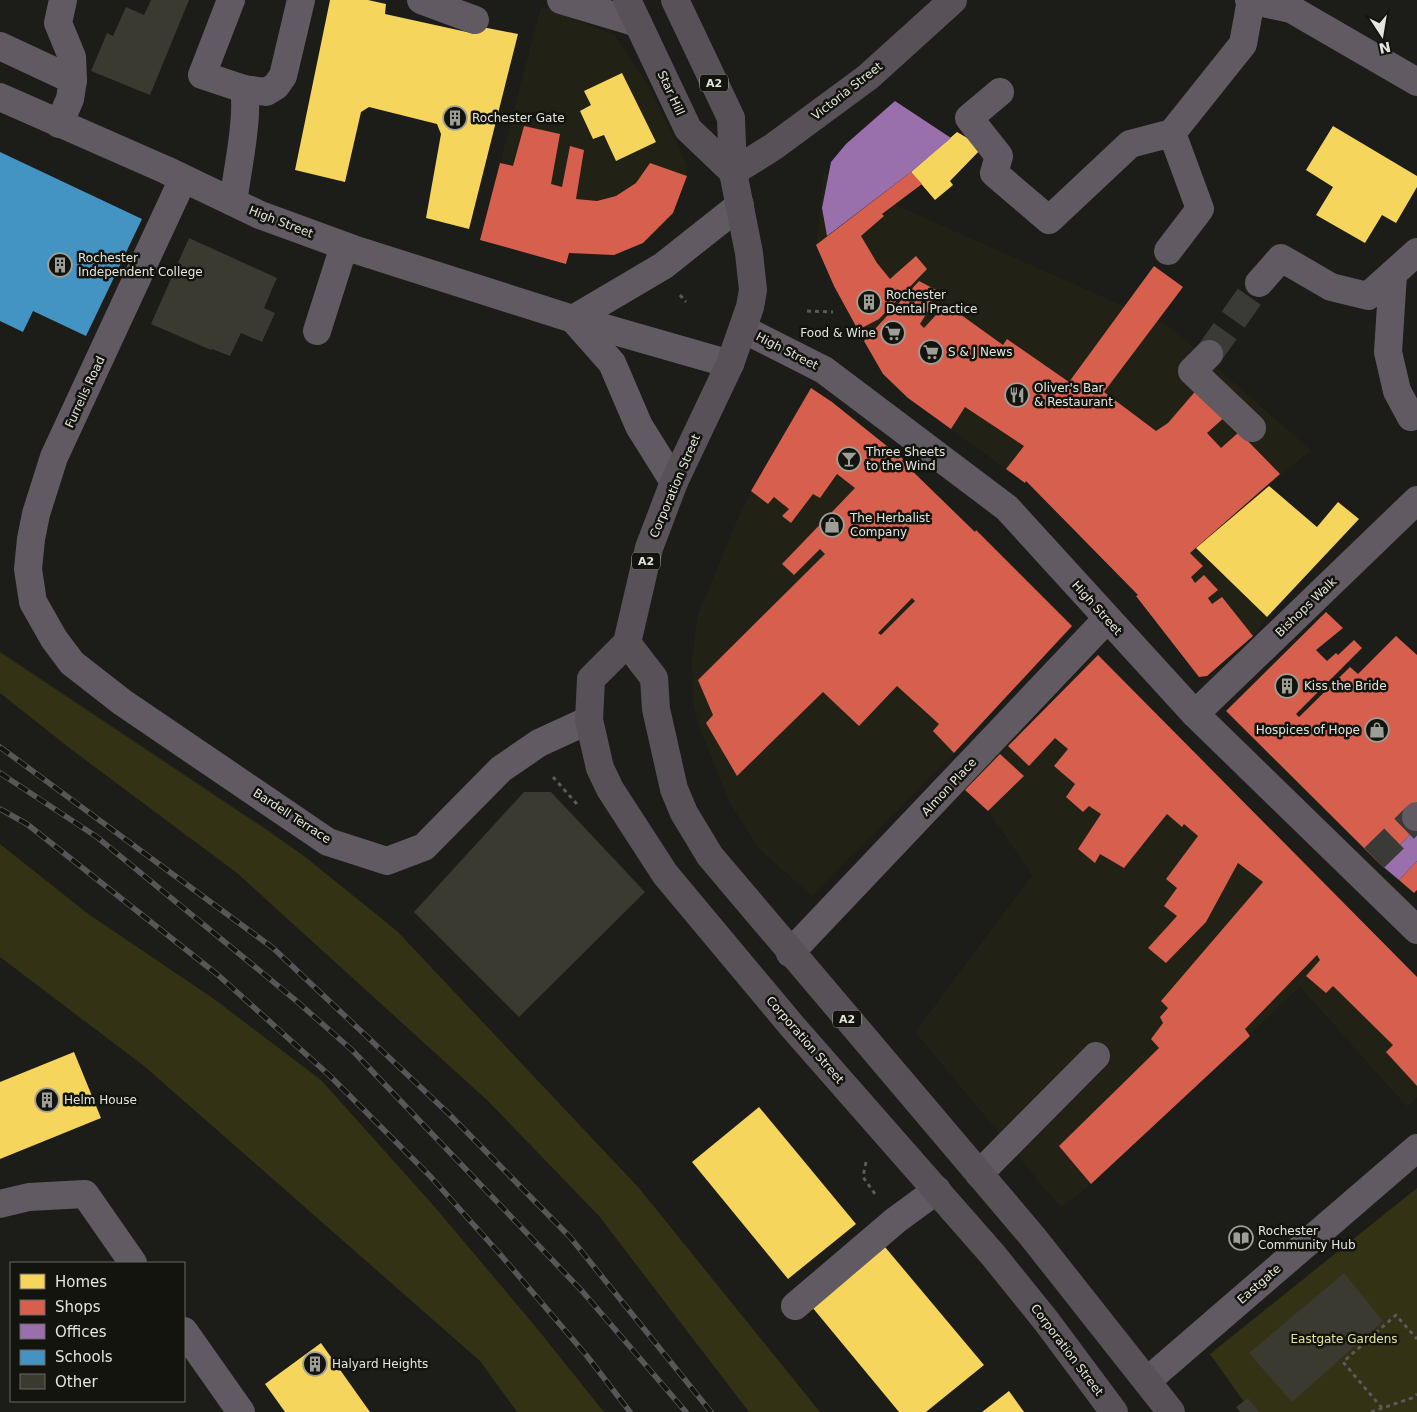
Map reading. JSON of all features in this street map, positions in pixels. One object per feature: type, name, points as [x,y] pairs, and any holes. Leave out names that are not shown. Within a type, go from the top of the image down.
[{"type":"main road","name":"A2","points":[[675,0],[731,118],[733,172],[749,253],[753,290],[743,329],[730,364]]},
{"type":"main road","name":"Victoria Street","points":[[733,172],[773,148],[868,77],[953,0]]},
{"type":"main road","name":"Star Hill","points":[[633,12],[688,129],[733,172]]},
{"type":"main road","name":"Corporation Street","points":[[730,364],[674,482],[649,548],[627,643],[591,679],[589,720],[600,768],[610,788],[665,874],[792,1026],[937,1190],[1047,1322],[1114,1412]]},
{"type":"main road","name":"A2","points":[[627,643],[654,678],[656,709],[663,747],[674,789],[684,813],[710,856],[790,953],[979,1174],[1171,1412]]},
{"type":"street","points":[[59,124],[70,99],[73,80],[72,57],[58,28],[58,18],[63,0]]},
{"type":"street","points":[[231,0],[202,75],[244,89],[266,92],[279,81],[291,49],[301,0]]},
{"type":"street","points":[[421,0],[475,20]]},
{"type":"street","points":[[561,0],[633,12]]},
{"type":"street","points":[[1000,92],[969,118],[999,156],[994,173],[1049,220],[1130,144],[1172,133],[1243,44],[1250,0],[1290,9],[1417,82]]},
{"type":"street","points":[[0,46],[73,80]]},
{"type":"street","points":[[233,202],[241,144],[244,89]]},
{"type":"street","name":"High Street","points":[[0,97],[260,215],[344,246],[573,319],[730,364]]},
{"type":"street","points":[[1168,250],[1200,209],[1172,133]]},
{"type":"street","name":"Furrells Road","points":[[40,614],[30,591],[29,556],[36,514],[46,479],[183,179]]},
{"type":"street","points":[[674,482],[639,426],[612,363],[573,319],[663,266],[740,205]]},
{"type":"street","points":[[317,330],[344,246]]},
{"type":"street","points":[[1258,283],[1281,258],[1331,287],[1368,296],[1417,252]]},
{"type":"street","points":[[1393,274],[1388,352],[1397,391],[1411,417]]},
{"type":"street","name":"High Street","points":[[743,329],[824,370],[1007,508],[1196,714],[1367,866],[1417,930]]},
{"type":"street","points":[[1209,354],[1192,371],[1252,428]]},
{"type":"street","name":"Bishops Walk","points":[[1196,714],[1417,500]]},
{"type":"street","name":"Bardell Terrace","points":[[40,614],[72,663],[122,702],[328,842],[387,861],[424,847],[501,769],[539,743],[589,720]]},
{"type":"street","name":"Almon Place","points":[[790,953],[1107,619]]},
{"type":"street","points":[[979,1174],[1096,1056]]},
{"type":"street","name":"Eastgate","points":[[1147,1382],[1417,1148]]},
{"type":"street","points":[[795,1306],[896,1220],[937,1190]]},
{"type":"street","points":[[0,1204],[29,1197],[85,1194],[132,1262]]},
{"type":"street","points":[[185,1332],[241,1412]]},
{"type":"path","points":[[807,311],[834,312]]},
{"type":"path","points":[[1382,1408],[1343,1362],[1396,1315],[1417,1339]]},
{"type":"path","points":[[1371,1412],[1412,1398],[1417,1394]]},
{"type":"shaded area","points":[[541,6],[615,35],[648,85],[687,164],[687,176],[673,213],[643,243],[614,255],[570,253],[566,264],[480,240]]},
{"type":"shaded area","points":[[824,173],[1169,326],[1311,450],[1196,548],[1267,617],[1253,636],[1207,676],[1199,677],[1136,596],[1138,595],[1027,481],[1025,483],[908,398],[864,341],[816,245]]},
{"type":"shaded area","points":[[811,388],[832,402],[903,459],[902,461],[974,532],[976,530],[1072,626],[954,753],[812,896],[760,850],[729,802],[698,724],[693,703],[692,660],[697,616],[743,506]]},
{"type":"shaded area","points":[[1098,655],[1417,977],[1417,1097],[1407,1107],[1300,987],[1091,1184],[1061,1208],[915,1032],[1032,875],[988,811],[965,790]]},
{"type":"green space","points":[[0,652],[270,832],[304,856],[397,931],[639,1188],[820,1412],[749,1412],[599,1216],[488,1101],[237,873],[72,750],[0,693]]},
{"type":"green space","points":[[0,844],[87,913],[214,999],[321,1080],[434,1206],[535,1326],[604,1412],[517,1412],[480,1361],[144,1066],[0,957]]},
{"type":"green space","name":"Eastgate Gardens","points":[[1417,1188],[1417,1412],[1251,1412],[1210,1354]]},
{"type":"building: Homes","name":"Rochester Gate","points":[[330,0],[368,0],[386,4],[385,14],[476,34],[477,26],[518,34],[469,229],[426,218],[441,134],[437,124],[369,107],[361,112],[345,182],[295,170]]},
{"type":"building: Homes","points":[[622,73],[656,142],[616,161],[604,135],[593,139],[580,111],[591,105],[584,91]]},
{"type":"building: Homes","points":[[1333,126],[1417,176],[1417,187],[1396,223],[1382,215],[1365,243],[1316,215],[1333,187],[1306,170]]},
{"type":"building: Homes","points":[[957,132],[983,147],[950,181],[953,185],[935,200],[911,172]]},
{"type":"building: Homes","points":[[1269,486],[1317,527],[1338,502],[1359,519],[1267,617],[1196,548]]},
{"type":"building: Homes","name":"Helm House","points":[[74,1052],[101,1118],[0,1159],[0,1082]]},
{"type":"building: Homes","points":[[759,1107],[856,1224],[788,1279],[692,1162]]},
{"type":"building: Homes","points":[[885,1247],[984,1365],[926,1412],[899,1412],[812,1307]]},
{"type":"building: Homes","name":"Halyard Heights","points":[[321,1343],[370,1412],[285,1412],[265,1384]]},
{"type":"building: Homes","points":[[1009,1391],[1024,1412],[982,1412]]},
{"type":"building: Shops","points":[[524,126],[560,134],[551,184],[562,187],[570,146],[584,150],[576,199],[597,201],[616,196],[636,183],[650,163],[687,176],[673,213],[643,243],[614,255],[569,253],[566,264],[480,240],[500,163],[513,166]]},
{"type":"building: Shops","points":[[911,172],[922,184],[882,214],[884,216],[861,236],[877,263],[890,279],[916,256],[927,269],[879,319],[858,330],[834,286],[816,245]]},
{"type":"building: Shops","points":[[1154,266],[1183,287],[1104,392],[1156,431],[1168,423],[1199,387],[1227,415],[1207,433],[1221,448],[1239,432],[1280,474],[1190,553],[1203,566],[1191,577],[1195,583],[1204,575],[1218,590],[1208,598],[1212,604],[1222,597],[1253,636],[1207,676],[1199,677],[1136,596],[1138,595],[1026,481],[1025,483],[1006,469],[1024,446],[965,407],[951,429],[908,398],[883,374],[864,341],[919,281],[940,292],[920,324],[924,328],[946,304],[1003,345],[1007,339],[1069,382]]},
{"type":"building: Shops","points":[[811,388],[832,402],[903,459],[902,461],[975,532],[976,530],[1072,626],[954,753],[933,731],[939,724],[897,686],[859,726],[823,692],[737,776],[706,723],[713,715],[698,680],[825,554],[820,549],[794,575],[782,564],[855,488],[837,474],[820,498],[813,494],[791,523],[782,516],[789,509],[774,497],[768,504],[751,491]],"holes":[[[912,598],[915,601],[881,635],[878,633]]]},
{"type":"building: Shops","points":[[1326,612],[1343,628],[1316,650],[1327,661],[1336,653],[1338,655],[1354,640],[1362,648],[1296,714],[1299,717],[1350,667],[1358,674],[1396,636],[1417,655],[1417,827],[1381,865],[1226,711]]},
{"type":"building: Shops","points":[[1098,655],[1417,977],[1417,1086],[1386,1052],[1393,1045],[1333,986],[1326,993],[1306,976],[1320,960],[1317,955],[1245,1029],[1250,1036],[1091,1184],[1059,1146],[1159,1048],[1151,1039],[1163,1023],[1160,1017],[1168,1008],[1161,1001],[1263,882],[1238,863],[1206,922],[1166,963],[1148,948],[1177,916],[1164,906],[1177,888],[1166,879],[1198,836],[1184,824],[1182,827],[1167,814],[1124,868],[1100,854],[1095,863],[1078,849],[1101,814],[1089,806],[1083,812],[1066,797],[1075,784],[1054,766],[1068,749],[1055,738],[1029,766],[1008,746]]},
{"type":"building: Shops","points":[[1000,754],[1024,776],[988,811],[965,790]]},
{"type":"building: Shops","points":[[1417,861],[1417,890],[1414,893],[1399,880]]},
{"type":"building: Offices","points":[[895,101],[951,138],[911,172],[827,236],[822,208],[831,162],[846,144]]},
{"type":"building: Offices","points":[[1417,827],[1417,861],[1399,880],[1381,865]]},
{"type":"building: Schools","name":"Rochester Independent College","points":[[0,152],[142,219],[86,336],[33,311],[23,332],[0,321]]},
{"type":"building: Other","points":[[151,0],[189,0],[150,95],[91,71],[107,33],[113,36],[126,7],[144,15]]},
{"type":"building: Other","points":[[189,238],[277,278],[264,308],[275,313],[262,342],[241,333],[230,356],[211,350],[151,324]]},
{"type":"building: Other","points":[[524,792],[551,792],[645,892],[519,1017],[414,912]]},
{"type":"building: Other","points":[[1344,1273],[1383,1321],[1292,1402],[1249,1353]]},
{"type":"building: Other","points":[[1248,1398],[1259,1412],[1240,1412],[1236,1407]]},
{"type":"tunnel","points":[[1209,354],[1259,283]]},
{"type":"tunnel","points":[[1374,858],[1416,817]]},
{"type":"railway","points":[[0,747],[273,948],[449,1114],[570,1237],[711,1412]]},
{"type":"railway","points":[[0,773],[97,837],[293,998],[352,1050],[582,1291],[686,1412]]},
{"type":"railway","points":[[0,809],[27,824],[218,975],[329,1075],[430,1176],[499,1253],[587,1356],[630,1412]]},
{"type":"place","name":"Rochester Gate","points":[[455,118]]},
{"type":"place","name":"Rochester Independent College","points":[[60,265]]},
{"type":"place","name":"Rochester Dental Practice","points":[[869,302]]},
{"type":"place","name":"Food & Wine","points":[[893,333]]},
{"type":"place","name":"S & J News","points":[[931,352]]},
{"type":"place","name":"Oliver's Bar & Restaurant","points":[[1017,395]]},
{"type":"place","name":"Three Sheets to the Wind","points":[[849,459]]},
{"type":"place","name":"The Herbalist Company","points":[[832,525]]},
{"type":"place","name":"Kiss the Bride","points":[[1287,686]]},
{"type":"place","name":"Hospices of Hope","points":[[1377,730]]},
{"type":"place","name":"Helm House","points":[[47,1100]]},
{"type":"place","name":"Rochester Community Hub","points":[[1241,1238]]},
{"type":"place","name":"Halyard Heights","points":[[315,1364]]}]
